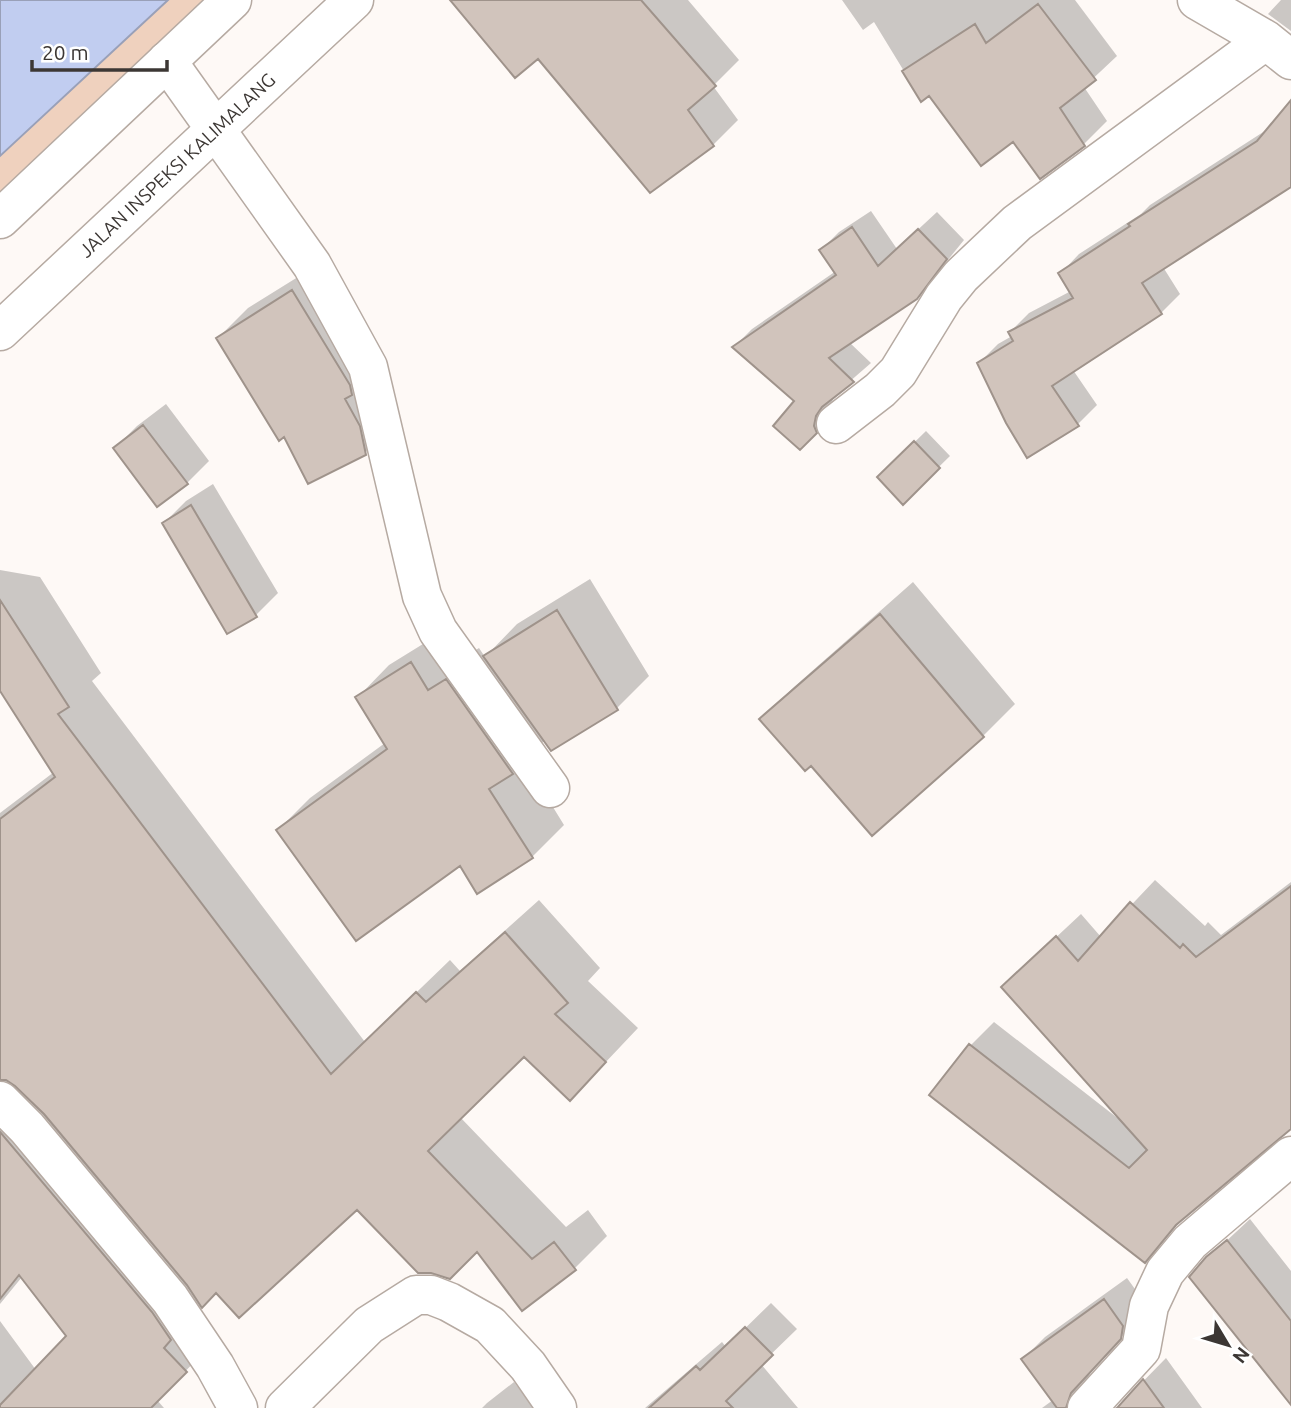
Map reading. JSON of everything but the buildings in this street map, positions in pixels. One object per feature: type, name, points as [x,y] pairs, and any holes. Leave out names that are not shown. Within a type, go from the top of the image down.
[{"type":"street","points":[[0,219],[232,0]]},
{"type":"street","name":"JALAN INSPEKSI KALIMALANG","points":[[0,331],[354,0]]},
{"type":"street","points":[[836,424],[880,390],[898,372],[944,298],[961,276],[1017,223],[1278,50],[1197,0]]},
{"type":"street","points":[[167,61],[312,265],[368,367],[422,596],[438,631],[550,788]]},
{"type":"street","points":[[0,1101],[27,1128],[170,1299],[215,1366],[238,1408]]},
{"type":"street","points":[[1087,1408],[1141,1349],[1149,1306],[1166,1272],[1190,1242],[1291,1156]]},
{"type":"street","points":[[285,1408],[369,1325],[416,1295],[431,1295],[490,1325],[528,1366],[556,1408]]},
{"type":"shaded area","points":[[168,0],[232,0],[0,219],[0,156]]},
{"type":"water","points":[[0,0],[168,0],[0,156]]}]
